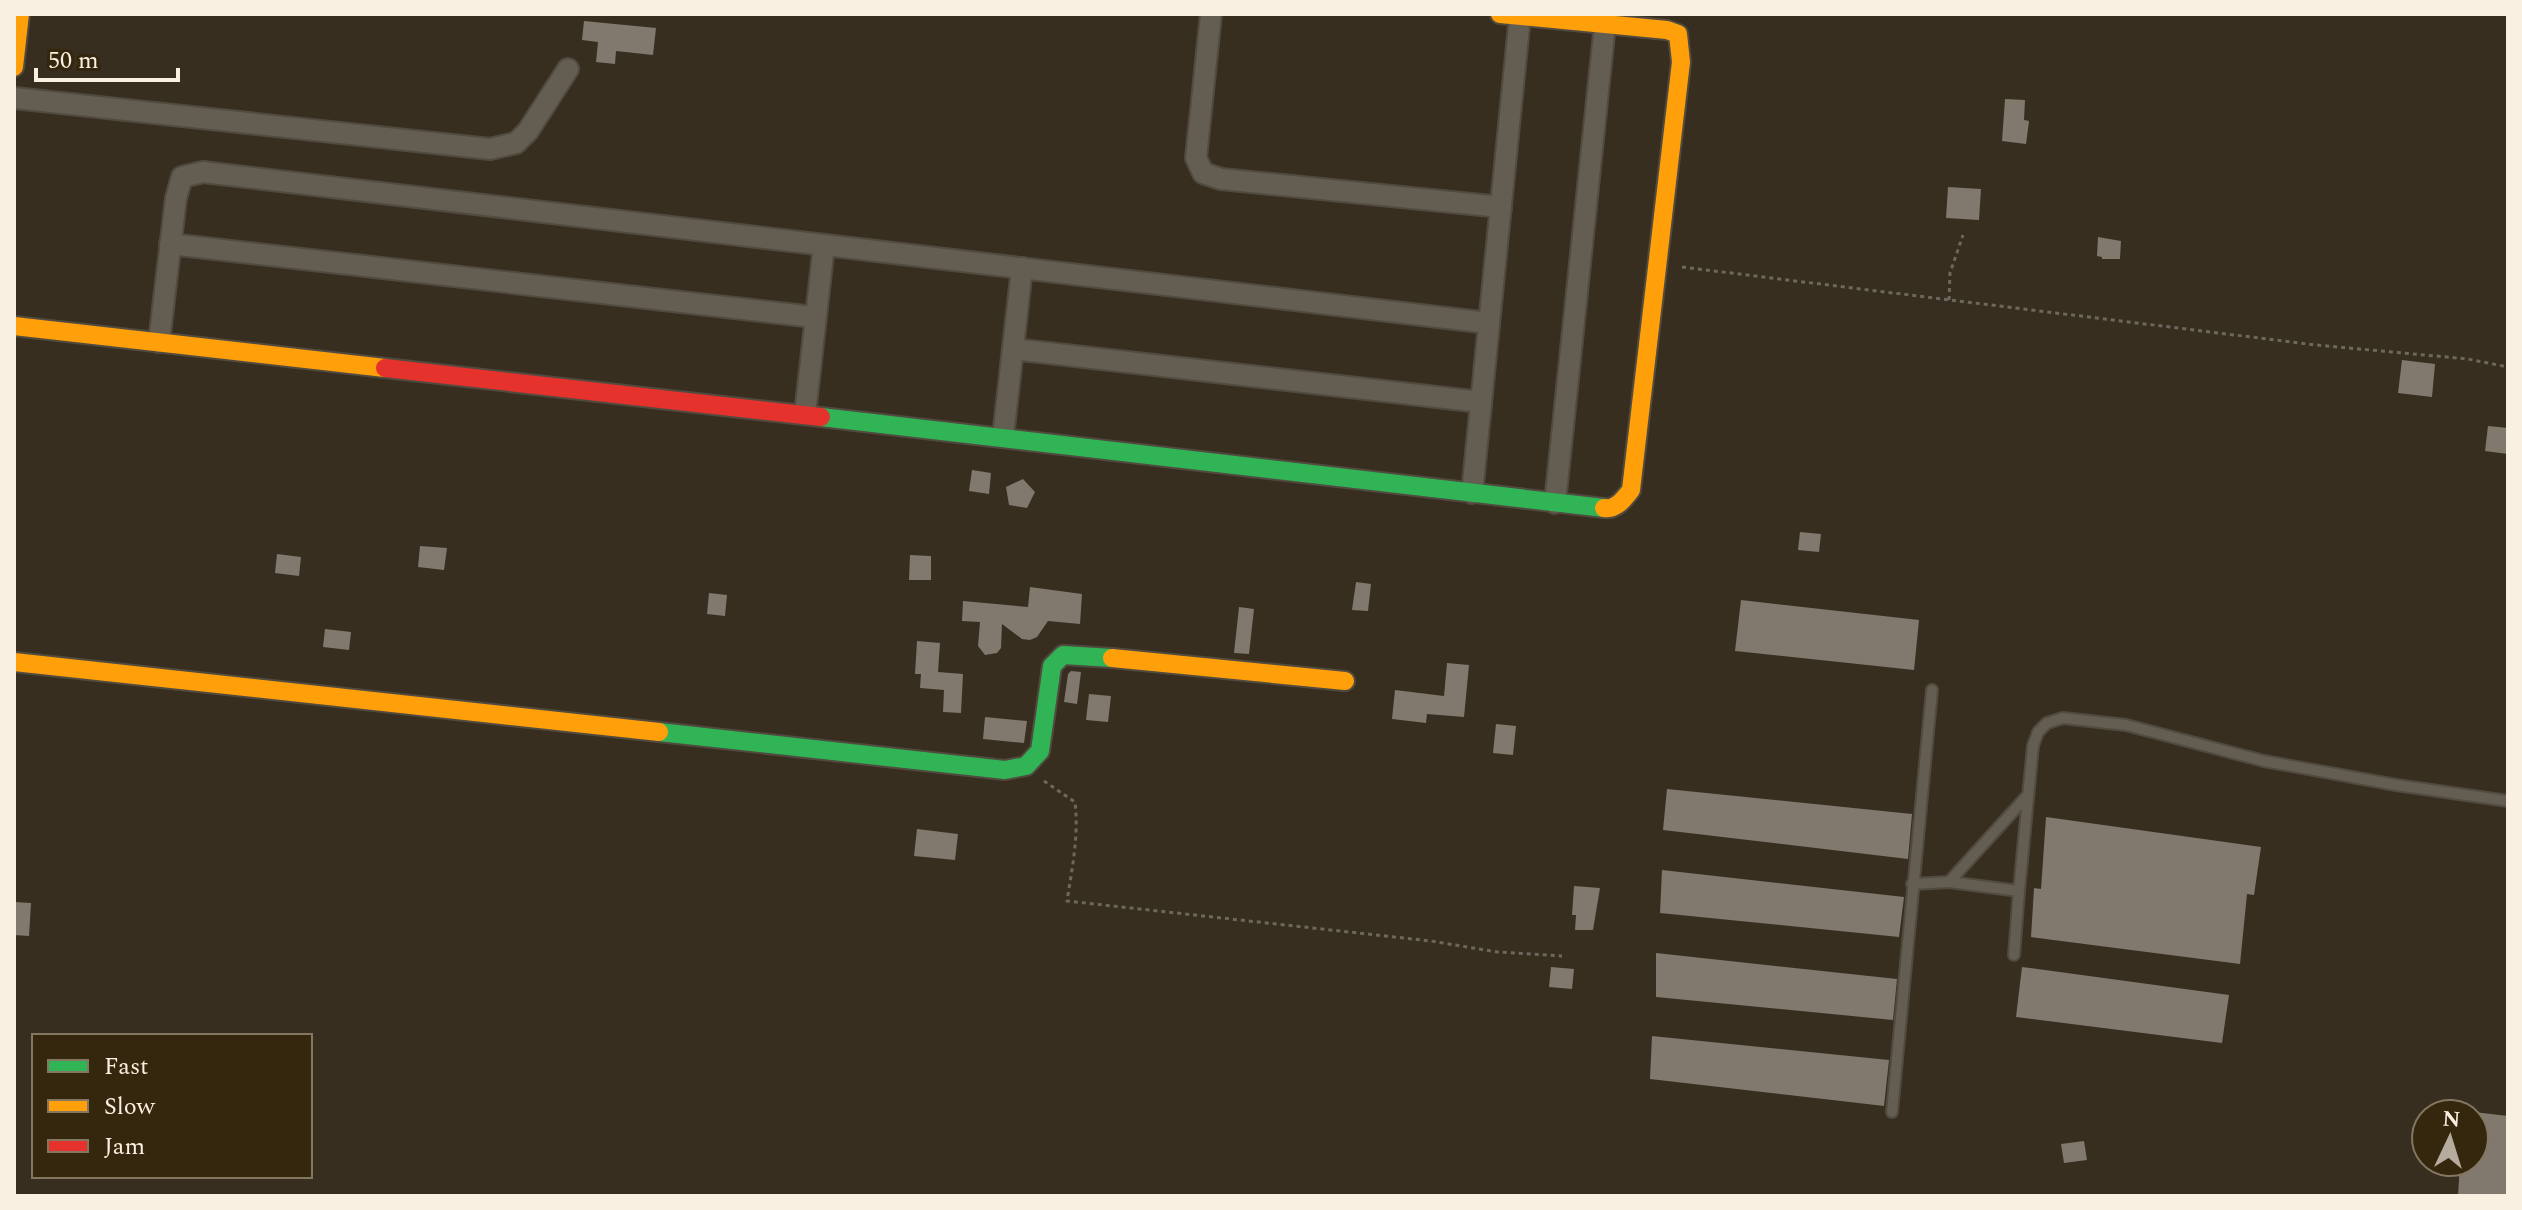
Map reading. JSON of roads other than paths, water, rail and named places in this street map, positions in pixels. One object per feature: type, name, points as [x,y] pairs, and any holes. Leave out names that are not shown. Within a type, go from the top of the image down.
[{"type":"street","points":[[14,67],[20,14]]},
{"type":"street","points":[[1211,14],[1196,158],[1203,173],[1221,179],[1501,207]]},
{"type":"street","points":[[14,326],[805,414],[1555,503],[1610,509],[1623,501],[1631,490],[1681,62],[1678,34],[1667,30],[1510,15],[1501,207],[1472,493]]},
{"type":"street","points":[[1555,503],[1605,24]]},
{"type":"street","points":[[14,98],[490,149],[516,143],[528,131],[568,69]]},
{"type":"street","points":[[159,342],[176,198],[182,177],[203,172],[1489,323]]},
{"type":"street","points":[[170,244],[814,317]]},
{"type":"street","points":[[805,414],[824,245]]},
{"type":"street","points":[[1003,437],[1022,268]]},
{"type":"street","points":[[1013,349],[1481,402]]},
{"type":"street","points":[[14,662],[1005,770],[1034,762],[1040,751],[1052,666],[1063,655],[1345,681]]},
{"type":"lane","points":[[1892,1112],[1932,690]]},
{"type":"lane","points":[[2014,955],[2033,746],[2038,732],[2047,723],[2063,718],[2126,725],[2293,766],[2508,801]]},
{"type":"lane","points":[[1949,882],[2027,796]]},
{"type":"lane","points":[[1912,884],[1949,882],[2019,891]]}]
